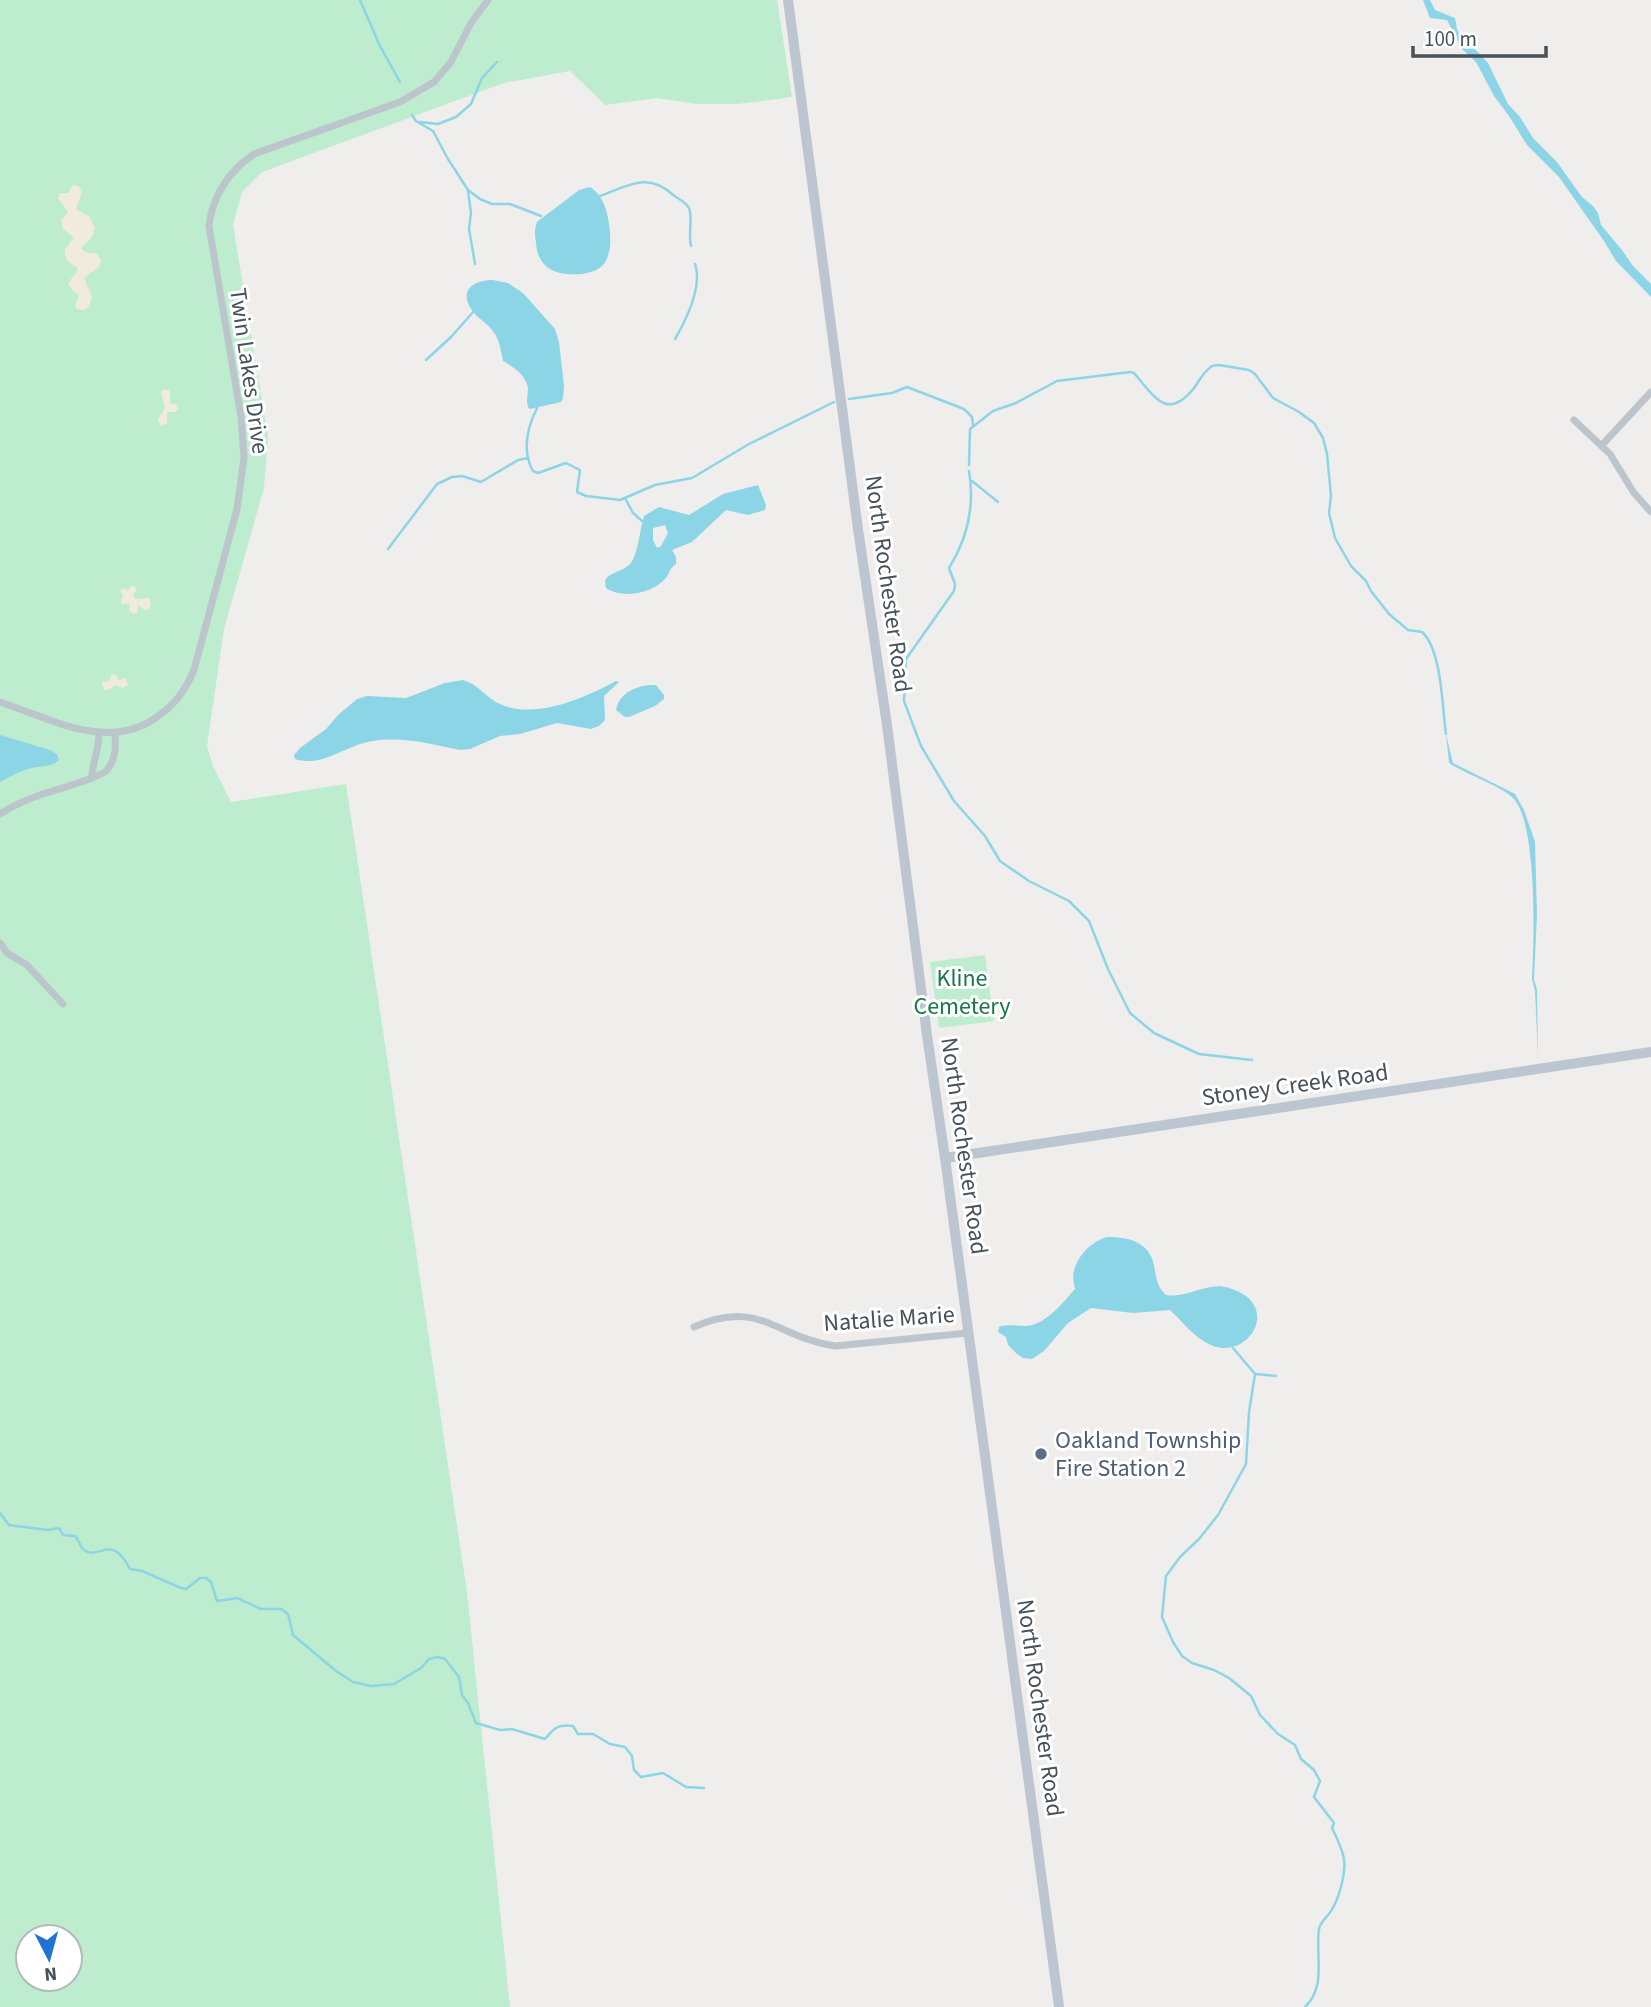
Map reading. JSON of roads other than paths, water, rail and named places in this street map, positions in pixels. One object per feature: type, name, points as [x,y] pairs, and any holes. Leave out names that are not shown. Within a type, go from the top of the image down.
[{"type":"main road","name":"North Rochester Road","points":[[788,0],[1059,2007]]},
{"type":"main road","name":"Stoney Creek Road","points":[[945,1158],[1651,1052]]},
{"type":"street","name":"Twin Lakes Drive","points":[[0,702],[85,731],[115,733],[132,730],[155,719],[171,706],[187,687],[194,670],[237,509],[243,473],[243,440],[209,226],[211,211],[220,190],[238,166],[254,154],[400,102],[434,82],[451,62],[471,23],[488,0]]},
{"type":"street","points":[[1602,445],[1651,392]]},
{"type":"street","points":[[1574,420],[1610,454],[1634,493],[1651,512]]},
{"type":"street","points":[[92,776],[98,753],[99,733]]},
{"type":"street","points":[[0,814],[38,795],[102,775],[115,752],[115,733]]},
{"type":"street","points":[[0,943],[7,953],[27,965],[63,1004]]},
{"type":"street","name":"Natalie Marie","points":[[694,1328],[713,1318],[740,1315],[761,1319],[813,1343],[835,1346],[968,1333]]},
{"type":"water","points":[[1423,0],[1430,0],[1435,10],[1455,18],[1464,42],[1488,63],[1508,104],[1533,138],[1557,162],[1582,197],[1593,206],[1601,225],[1651,284],[1651,297],[1616,261],[1559,177],[1527,145],[1494,96],[1476,62],[1462,49],[1447,20],[1430,18]]},
{"type":"water","points":[[590,187],[604,203],[607,213],[610,229],[608,257],[600,268],[587,273],[557,272],[541,260],[535,227],[537,222],[579,190]]},
{"type":"water","points":[[493,280],[508,283],[523,293],[555,329],[564,386],[561,402],[530,409],[528,407],[525,379],[503,361],[495,334],[470,308],[467,301],[468,290],[478,283]]},
{"type":"water","points":[[758,485],[766,505],[765,510],[748,515],[726,510],[692,542],[672,550],[676,564],[666,578],[653,588],[629,594],[606,588],[605,580],[632,561],[644,516],[659,507],[689,515],[723,494]],"holes":[[[665,525],[668,533],[661,546],[657,548],[653,540],[653,528]]]},
{"type":"water","points":[[463,680],[500,704],[529,710],[560,705],[619,682],[604,696],[605,720],[591,729],[557,723],[520,734],[500,736],[470,749],[460,750],[416,741],[373,741],[315,761],[295,759],[294,755],[300,748],[326,729],[357,699],[367,696],[406,698],[445,683]]},
{"type":"water","points":[[656,685],[664,699],[655,706],[629,717],[616,710],[621,698],[631,690]]},
{"type":"water","points":[[1446,734],[1453,763],[1515,794],[1524,810],[1535,842],[1537,915],[1534,979],[1537,990],[1538,1057],[1532,979],[1532,883],[1526,830],[1520,810],[1512,797],[1449,763]]},
{"type":"water","points":[[0,735],[50,750],[57,754],[59,760],[50,765],[24,770],[0,782]]},
{"type":"water","points":[[1107,1237],[1132,1240],[1145,1247],[1153,1261],[1156,1278],[1166,1295],[1182,1295],[1221,1286],[1246,1296],[1255,1306],[1257,1318],[1254,1329],[1247,1339],[1237,1346],[1225,1348],[1211,1345],[1199,1338],[1170,1310],[1133,1313],[1091,1308],[1068,1323],[1044,1351],[1032,1359],[1017,1354],[1008,1345],[1006,1337],[998,1332],[999,1327],[1033,1325],[1054,1312],[1075,1289],[1073,1273],[1082,1254]]},
{"type":"waterway","points":[[360,0],[380,46],[400,82]]},
{"type":"waterway","points":[[420,122],[438,124],[456,117],[471,104],[482,78],[497,62]]},
{"type":"waterway","points":[[412,115],[416,121],[433,131],[468,190],[492,204],[510,204],[541,216]]},
{"type":"waterway","points":[[600,196],[637,183],[646,182],[663,187],[689,208],[691,246]]},
{"type":"waterway","points":[[468,191],[471,213],[469,229],[475,264]]},
{"type":"waterway","points":[[675,339],[695,293],[695,264]]},
{"type":"waterway","points":[[426,360],[474,311]]},
{"type":"waterway","points":[[969,465],[970,429],[993,411],[1016,403],[1057,381],[1130,372],[1134,373],[1155,397],[1168,404],[1184,398],[1212,366],[1249,370],[1273,398],[1314,423],[1323,438],[1331,496],[1329,513],[1335,538],[1351,566],[1366,581],[1389,614],[1408,630],[1422,632],[1429,640],[1437,665],[1446,734]]},
{"type":"waterway","points":[[849,399],[892,393],[907,387],[964,409],[972,417],[973,425]]},
{"type":"waterway","points":[[537,408],[527,440],[533,471],[538,473],[566,463],[580,470],[577,492],[586,496],[620,500],[655,485],[692,478],[749,444],[834,402]]},
{"type":"waterway","points":[[388,549],[437,484],[462,476],[481,482],[518,460],[528,458]]},
{"type":"waterway","points":[[969,471],[971,497],[968,522],[961,546],[949,568],[955,584],[954,591],[906,659],[904,701],[921,746],[954,801],[985,836],[1000,861],[1029,881],[1069,901],[1089,921],[1108,969],[1130,1013],[1154,1033],[1199,1054],[1252,1060]]},
{"type":"waterway","points":[[972,481],[998,502]]},
{"type":"waterway","points":[[625,498],[633,513],[642,521]]},
{"type":"waterway","points":[[1233,1348],[1255,1374],[1249,1412],[1246,1464],[1218,1515],[1166,1576],[1162,1617],[1182,1656],[1192,1663],[1229,1678],[1251,1696],[1260,1715],[1278,1734],[1295,1745],[1301,1759],[1314,1770],[1320,1781],[1314,1797],[1334,1823],[1332,1828],[1343,1855],[1344,1871],[1337,1900],[1319,1929],[1318,1980],[1312,1999],[1305,2007]]},
{"type":"waterway","points":[[1255,1374],[1276,1376]]},
{"type":"waterway","points":[[0,1513],[9,1525],[48,1530],[59,1528],[63,1535],[75,1536],[83,1549],[90,1552],[117,1552],[130,1569],[142,1571],[181,1588],[186,1589],[200,1578],[206,1578],[211,1582],[217,1601],[237,1598],[261,1609],[281,1609],[288,1614],[293,1635],[353,1682],[371,1686],[394,1684],[421,1668],[429,1659],[445,1659],[459,1677],[462,1695],[476,1723],[500,1730],[512,1729],[545,1739],[556,1728],[573,1726],[578,1734],[593,1734],[610,1744],[625,1747],[632,1756],[634,1770],[641,1777],[663,1773],[686,1787],[704,1788]]},
{"type":"place","name":"Oakland Township Fire Station 2","points":[[1041,1454]]},
{"type":"park label","name":"Kline Cemetery","points":[[962,992]]}]
